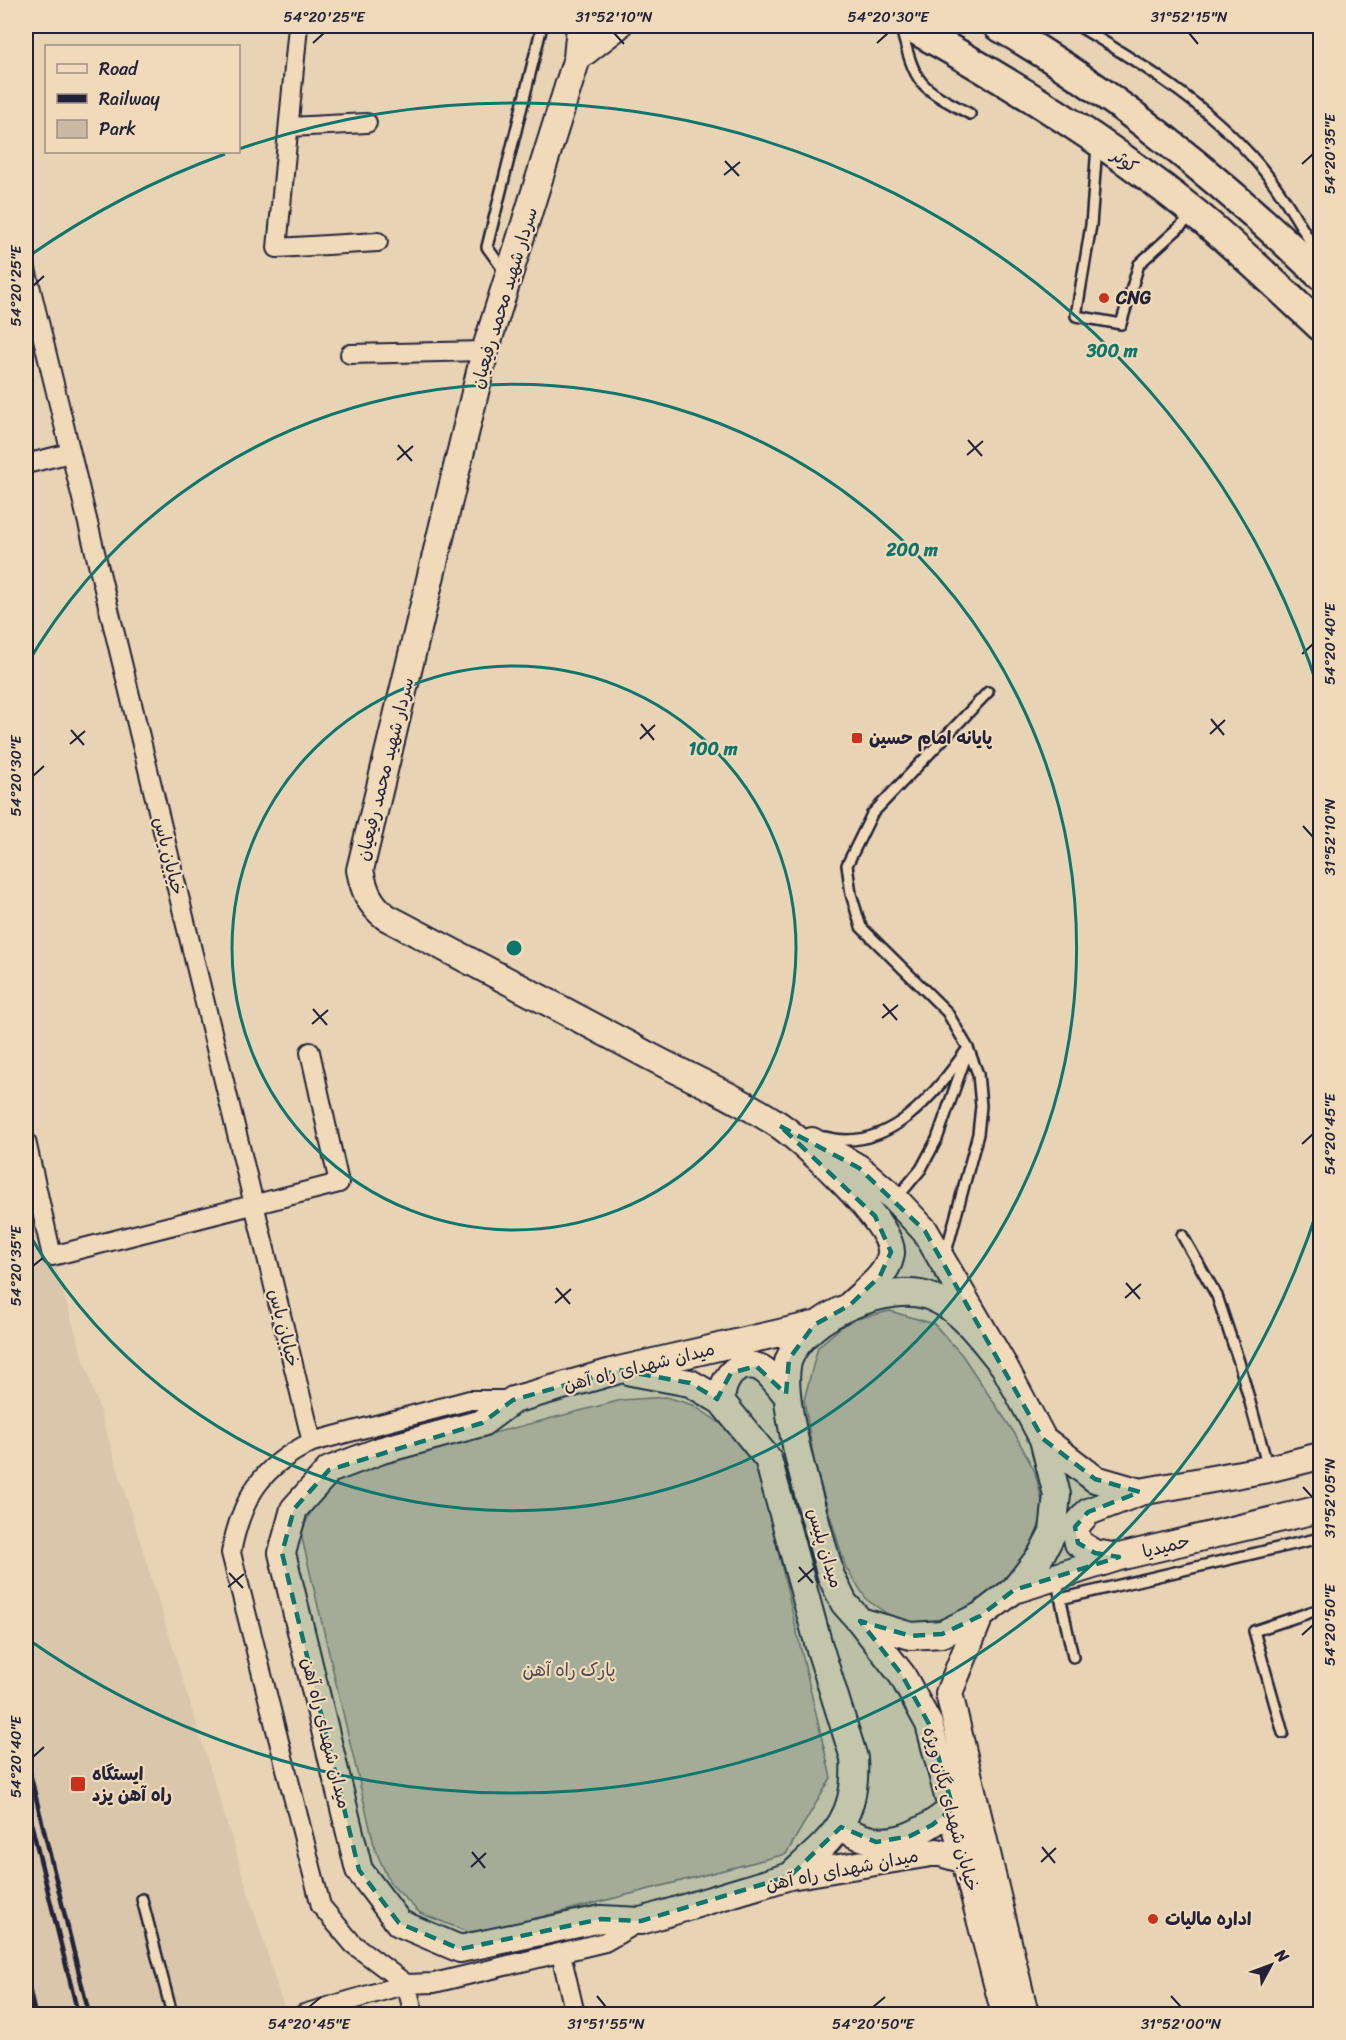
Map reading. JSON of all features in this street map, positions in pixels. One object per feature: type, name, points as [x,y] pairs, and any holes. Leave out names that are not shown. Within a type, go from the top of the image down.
[{"type":"main road","name":"سردار شهید محمد رفیعیان","points":[[580,26],[578,58],[485,351],[360,870],[364,889],[374,908],[386,916],[780,1126],[840,1180],[875,1216],[887,1235],[891,1252],[888,1264],[880,1276],[849,1305]]},
{"type":"main road","points":[[578,58],[618,26]]},
{"type":"main road","name":"کوثر","points":[[909,26],[1001,77],[1097,141],[1195,213],[1320,326]]},
{"type":"main road","points":[[998,26],[1169,141],[1270,227],[1320,275]]},
{"type":"main road","points":[[780,1126],[829,1149],[859,1168],[895,1199],[925,1231],[1005,1366]]},
{"type":"main road","name":"میدان پلیس","points":[[899,1292],[932,1297],[959,1313],[1005,1366],[1043,1439],[1057,1494],[1053,1532],[1041,1555],[1014,1590],[980,1616],[942,1634],[911,1636],[860,1621],[844,1603],[831,1576],[786,1394],[789,1359],[814,1325],[849,1305],[899,1292]]},
{"type":"main road","name":"میدان شهدای راه آهن","points":[[814,1325],[619,1370],[513,1400],[482,1423],[382,1450],[329,1470],[294,1509],[282,1553],[360,1870],[399,1923],[460,1949],[601,1919],[641,1922],[790,1876],[937,1852],[965,1860]]},
{"type":"main road","points":[[721,1401],[724,1381],[741,1367],[756,1366],[768,1374],[786,1394]]},
{"type":"main road","points":[[619,1370],[690,1383],[721,1401],[768,1459],[813,1626],[854,1758],[854,1785],[840,1827],[790,1876]]},
{"type":"main road","points":[[1043,1439],[1095,1479],[1140,1492]]},
{"type":"main road","points":[[1119,1557],[1095,1553],[1078,1543],[1075,1527],[1088,1512],[1140,1492],[1268,1469],[1320,1456]]},
{"type":"main road","name":"حمیدیا","points":[[1014,1590],[1058,1588],[1119,1557],[1320,1509]]},
{"type":"main road","name":"خیابان شهدای یگان ویژه","points":[[980,1616],[949,1693],[1025,2014]]},
{"type":"main road","name":"خیابان شهدای یگان ویژه","points":[[860,1621],[902,1676],[929,1724],[953,1808],[1005,2014]]},
{"type":"main road","points":[[840,1827],[859,1839],[876,1842],[893,1840],[910,1836],[932,1825],[953,1808]]},
{"type":"street","points":[[298,26],[290,127],[276,248],[378,242]]},
{"type":"street","points":[[290,127],[367,123]]},
{"type":"street","name":"خیابان یاس","points":[[26,269],[312,1442]]},
{"type":"street","points":[[350,354],[485,351]]},
{"type":"street","points":[[26,464],[70,453]]},
{"type":"street","points":[[26,1141],[52,1256],[339,1184],[310,1052]]},
{"type":"street","points":[[414,2014],[406,1984],[353,1944],[321,1906],[231,1553],[236,1530],[247,1500],[265,1473],[291,1452],[312,1442],[470,1400],[513,1400]]},
{"type":"street","points":[[304,2014],[406,1984],[434,1983],[605,1942],[641,1922]]},
{"type":"street","points":[[561,1954],[575,2014]]},
{"type":"lane","points":[[509,277],[487,247],[542,26]]},
{"type":"lane","points":[[900,26],[915,75],[926,90],[970,114]]},
{"type":"lane","points":[[1078,26],[1149,68],[1229,132],[1269,177],[1320,258]]},
{"type":"lane","points":[[1097,141],[1091,225],[1076,316],[1121,324],[1139,264],[1195,213]]},
{"type":"lane","points":[[944,1262],[978,1134],[980,1115],[978,1074],[968,1048],[947,1012],[861,927],[851,894],[847,865],[872,814],[988,692]]},
{"type":"lane","points":[[780,1126],[842,1142],[879,1135],[898,1124],[939,1088],[968,1048]]},
{"type":"lane","points":[[895,1199],[921,1169],[937,1140],[968,1048]]},
{"type":"lane","points":[[1182,1235],[1217,1296],[1239,1362],[1268,1469]]},
{"type":"lane","points":[[1073,1657],[1058,1588],[1320,1538]]},
{"type":"lane","points":[[1283,1733],[1254,1631],[1320,1609]]},
{"type":"lane","points":[[142,1899],[172,2014]]},
{"type":"highlighted area","points":[[780,1126],[859,1168],[925,1231],[1043,1439],[1095,1479],[1140,1492],[1088,1512],[1075,1527],[1078,1543],[1095,1553],[1119,1557],[1014,1590],[980,1616],[942,1634],[911,1636],[860,1621],[902,1675],[929,1724],[953,1808],[932,1825],[910,1836],[876,1842],[841,1827],[790,1876],[641,1921],[601,1919],[460,1949],[399,1923],[359,1870],[282,1553],[294,1509],[329,1470],[482,1423],[513,1400],[619,1370],[690,1383],[717,1399],[731,1373],[756,1366],[786,1394],[789,1359],[814,1325],[850,1305],[880,1276],[891,1252],[875,1216]]},
{"type":"shaded area","points":[[26,1156],[52,1256],[283,2005],[247,2014],[26,2014]]},
{"type":"green space","points":[[890,1311],[934,1324],[962,1355],[1015,1434],[1035,1472],[1044,1510],[1031,1549],[995,1589],[944,1624],[902,1624],[867,1600],[846,1568],[815,1466],[804,1400],[818,1347],[848,1321]]},
{"type":"green space","name":"پارک راه آهن","points":[[666,1397],[693,1405],[745,1440],[761,1478],[831,1778],[786,1854],[502,1927],[468,1932],[420,1913],[390,1883],[375,1849],[301,1534],[307,1519],[327,1489],[346,1476],[374,1464],[622,1400]]},
{"type":"railway","points":[[26,1757],[89,2014]]},
{"type":"railway","points":[[26,1802],[78,2014]]},
{"type":"railway","points":[[26,1975],[35,2014]]},
{"type":"place","name":"CNG","points":[[1104,298]]},
{"type":"place","name":"پایانه امام حسین","points":[[857,738]]},
{"type":"place","name":"ایستگاه راه آهن یزد","points":[[78,1784]]},
{"type":"place","name":"اداره مالیات","points":[[1153,1919]]}]
